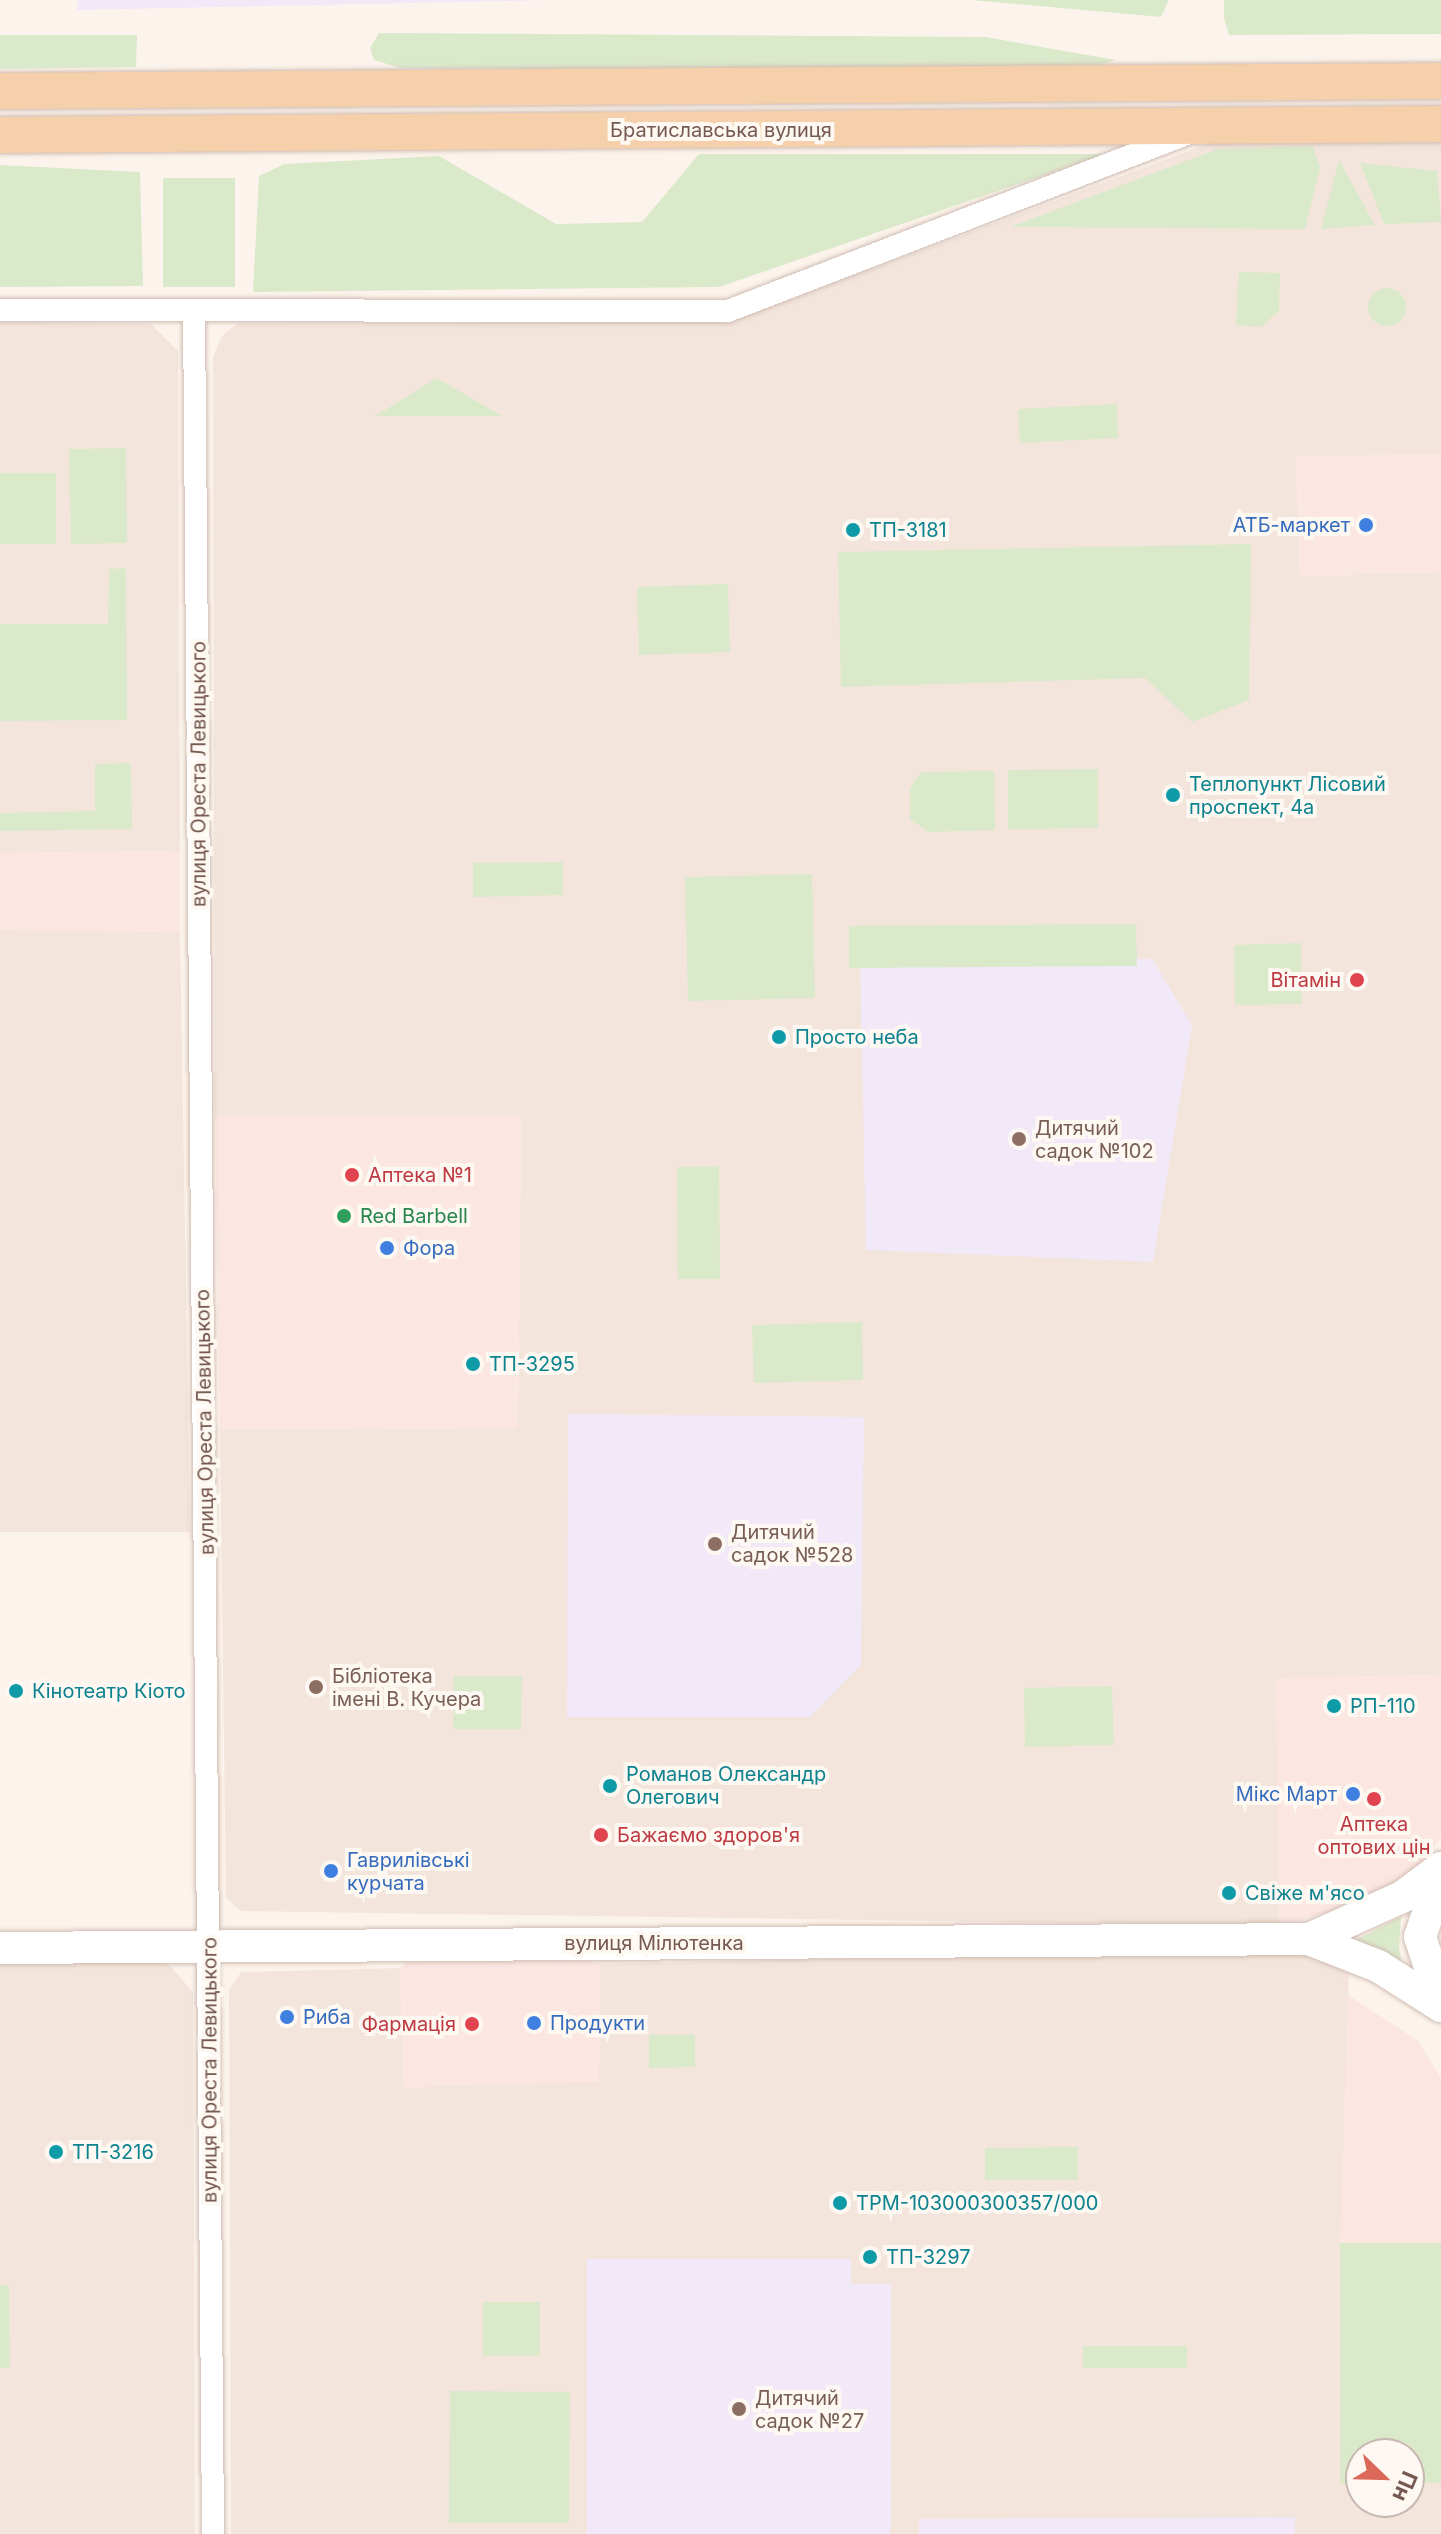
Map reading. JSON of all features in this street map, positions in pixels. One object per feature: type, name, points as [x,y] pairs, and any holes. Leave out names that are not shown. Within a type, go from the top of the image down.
[{"type":"main road","points":[[0,91],[1441,81]]},
{"type":"main road","name":"Братиславська вулиця","points":[[0,135],[1441,124]]},
{"type":"street","points":[[0,310],[728,311],[1206,127]]},
{"type":"street","name":"вулиця Ореста Левицького","points":[[194,310],[213,2534]]},
{"type":"street","points":[[1441,1871],[1420,1937],[1441,2003]]},
{"type":"street","name":"вулиця Мілютенка","points":[[1309,1939],[1402,1897],[1441,1871]]},
{"type":"street","name":"вулиця Мілютенка","points":[[0,1948],[1309,1939],[1378,1966],[1441,2003]]},
{"type":"shaded area","points":[[78,0],[553,0],[77,10]]},
{"type":"shaded area","points":[[1441,134],[1441,454],[1296,457],[1300,575],[1441,573],[1441,1675],[1277,1678],[1279,1926],[241,1911],[226,1898],[220,1430],[518,1428],[521,1116],[215,1115],[213,357],[222,336],[238,323],[729,322],[1213,142]]},
{"type":"shaded area","points":[[0,322],[151,324],[178,351],[180,851],[0,853]]},
{"type":"shaded area","points":[[1441,454],[1441,573],[1300,575],[1296,456]]},
{"type":"shaded area","points":[[180,851],[180,932],[0,930],[0,853]]},
{"type":"shaded area","points":[[0,930],[180,932],[190,1532],[0,1532]]},
{"type":"shaded area","name":"Дитячий садок №102","points":[[860,956],[1152,959],[1192,1025],[1153,1262],[866,1250]]},
{"type":"shaded area","points":[[215,1115],[521,1115],[518,1428],[220,1430]]},
{"type":"shaded area","name":"Дитячий садок №528","points":[[568,1414],[864,1417],[861,1665],[810,1717],[567,1717]]},
{"type":"shaded area","points":[[1441,1675],[1441,1837],[1416,1870],[1357,1904],[1279,1926],[1276,1678]]},
{"type":"shaded area","points":[[1292,1949],[1349,1966],[1340,2483],[1345,2483],[1345,2518],[1425,2518],[1425,2483],[1441,2483],[1441,2534],[231,2534],[229,1990],[241,1972],[400,1968],[404,2087],[598,2081],[600,1964]]},
{"type":"shaded area","points":[[164,1959],[193,1992],[195,2534],[0,2534],[0,1962]]},
{"type":"shaded area","points":[[582,1960],[600,1964],[599,2082],[404,2087],[400,1968],[407,1962]]},
{"type":"shaded area","points":[[1348,1995],[1418,2041],[1441,2078],[1441,2243],[1340,2243]]},
{"type":"shaded area","name":"Дитячий садок №27","points":[[587,2259],[851,2259],[851,2284],[891,2284],[891,2534],[587,2534]]},
{"type":"shaded area","points":[[1295,2517],[1295,2534],[919,2534],[919,2519]]},
{"type":"green space","points":[[970,0],[1168,0],[1168,2],[1161,17]]},
{"type":"green space","points":[[1224,0],[1441,0],[1441,34],[1229,35],[1224,18]]},
{"type":"green space","points":[[379,33],[985,37],[1116,60],[1081,71],[400,68],[374,60],[370,48]]},
{"type":"green space","points":[[0,35],[137,35],[136,67],[0,69]]},
{"type":"green space","points":[[1313,146],[1320,168],[1305,229],[1010,227],[1218,149]]},
{"type":"green space","points":[[699,154],[1105,154],[719,287],[253,292],[259,176],[284,164],[439,156],[556,224],[642,222]]},
{"type":"green space","points":[[1339,160],[1375,225],[1321,229]]},
{"type":"green space","points":[[1360,163],[1437,171],[1441,222],[1384,224]]},
{"type":"green space","points":[[0,165],[140,172],[143,286],[0,287]]},
{"type":"green space","points":[[163,178],[235,178],[235,287],[163,287]]},
{"type":"green space","points":[[1239,272],[1280,273],[1279,311],[1261,327],[1236,325]]},
{"type":"green space","points":[[1387,288],[1401,293],[1406,307],[1401,321],[1387,326],[1373,321],[1368,307],[1373,293]]},
{"type":"green space","points":[[437,378],[502,416],[375,416]]},
{"type":"green space","points":[[1117,404],[1118,438],[1020,443],[1018,409]]},
{"type":"green space","points":[[126,448],[127,543],[71,544],[69,449]]},
{"type":"green space","points":[[0,473],[56,473],[56,544],[0,544]]},
{"type":"green space","points":[[1251,544],[1249,700],[1192,722],[1145,678],[841,687],[838,552]]},
{"type":"green space","points":[[126,568],[127,720],[0,721],[0,624],[108,624],[109,569]]},
{"type":"green space","points":[[728,584],[730,652],[639,655],[637,587]]},
{"type":"green space","points":[[131,763],[132,829],[0,831],[0,813],[95,811],[95,764]]},
{"type":"green space","points":[[1098,769],[1098,828],[1008,829],[1008,770]]},
{"type":"green space","points":[[994,771],[995,830],[928,832],[910,819],[910,788],[921,772]]},
{"type":"green space","points":[[563,862],[563,895],[473,897],[473,863]]},
{"type":"green space","points":[[812,874],[815,998],[688,1001],[685,877]]},
{"type":"green space","points":[[1136,924],[1137,966],[849,968],[849,926]]},
{"type":"green space","points":[[1301,943],[1302,1004],[1235,1005],[1234,945]]},
{"type":"green space","points":[[719,1166],[720,1279],[678,1279],[677,1167]]},
{"type":"green space","points":[[862,1322],[863,1380],[754,1383],[752,1325]]},
{"type":"green space","points":[[454,1676],[522,1676],[521,1729],[453,1729]]},
{"type":"green space","points":[[1112,1686],[1114,1745],[1025,1747],[1024,1688]]},
{"type":"green space","points":[[1401,1917],[1399,1948],[1404,1973],[1354,1941]]},
{"type":"green space","points":[[649,2035],[695,2035],[695,2067],[649,2068]]},
{"type":"green space","points":[[1078,2147],[1078,2180],[985,2180],[985,2148]]},
{"type":"green space","points":[[1340,2243],[1441,2243],[1441,2483],[1425,2483],[1425,2438],[1345,2438],[1345,2484],[1340,2484]]},
{"type":"green space","points":[[0,2285],[9,2285],[10,2368],[0,2368]]},
{"type":"green space","points":[[483,2302],[540,2302],[540,2356],[483,2356]]},
{"type":"green space","points":[[1083,2346],[1187,2346],[1187,2368],[1083,2368]]},
{"type":"green space","points":[[450,2391],[570,2392],[569,2523],[449,2523]]},
{"type":"place","name":"АТБ-маркет","points":[[1366,525]]},
{"type":"place","name":"ТП-3181","points":[[853,530]]},
{"type":"place","name":"Теплопункт Лісовий проспект, 4а","points":[[1173,795]]},
{"type":"place","name":"Вітамін","points":[[1357,980]]},
{"type":"place","name":"Просто неба","points":[[779,1037]]},
{"type":"place","name":"Дитячий садок №102","points":[[1019,1139]]},
{"type":"place","name":"Аптека №1","points":[[352,1175]]},
{"type":"place","name":"Red Barbell","points":[[344,1216]]},
{"type":"place","name":"Фора","points":[[387,1248]]},
{"type":"place","name":"ТП-3295","points":[[473,1364]]},
{"type":"place","name":"Дитячий садок №528","points":[[715,1544]]},
{"type":"place","name":"Бібліотека імені В. Кучера","points":[[316,1687]]},
{"type":"place","name":"Кінотеатр Кіото","points":[[16,1691]]},
{"type":"place","name":"РП-110","points":[[1334,1706]]},
{"type":"place","name":"Романов Олександр Олегович","points":[[610,1786]]},
{"type":"place","name":"Мікс Март","points":[[1353,1794]]},
{"type":"place","name":"Аптека оптових цін","points":[[1374,1799]]},
{"type":"place","name":"Бажаємо здоров'я","points":[[601,1835]]},
{"type":"place","name":"Гаврилівські курчата","points":[[331,1871]]},
{"type":"place","name":"Свіже м'ясо","points":[[1229,1893]]},
{"type":"place","name":"Риба","points":[[287,2017]]},
{"type":"place","name":"Продукти","points":[[534,2023]]},
{"type":"place","name":"Фармація","points":[[472,2024]]},
{"type":"place","name":"ТП-3216","points":[[56,2152]]},
{"type":"place","name":"ТРМ-103000300357/000","points":[[840,2203]]},
{"type":"place","name":"ТП-3297","points":[[870,2257]]},
{"type":"place","name":"Дитячий садок №27","points":[[739,2409]]}]
